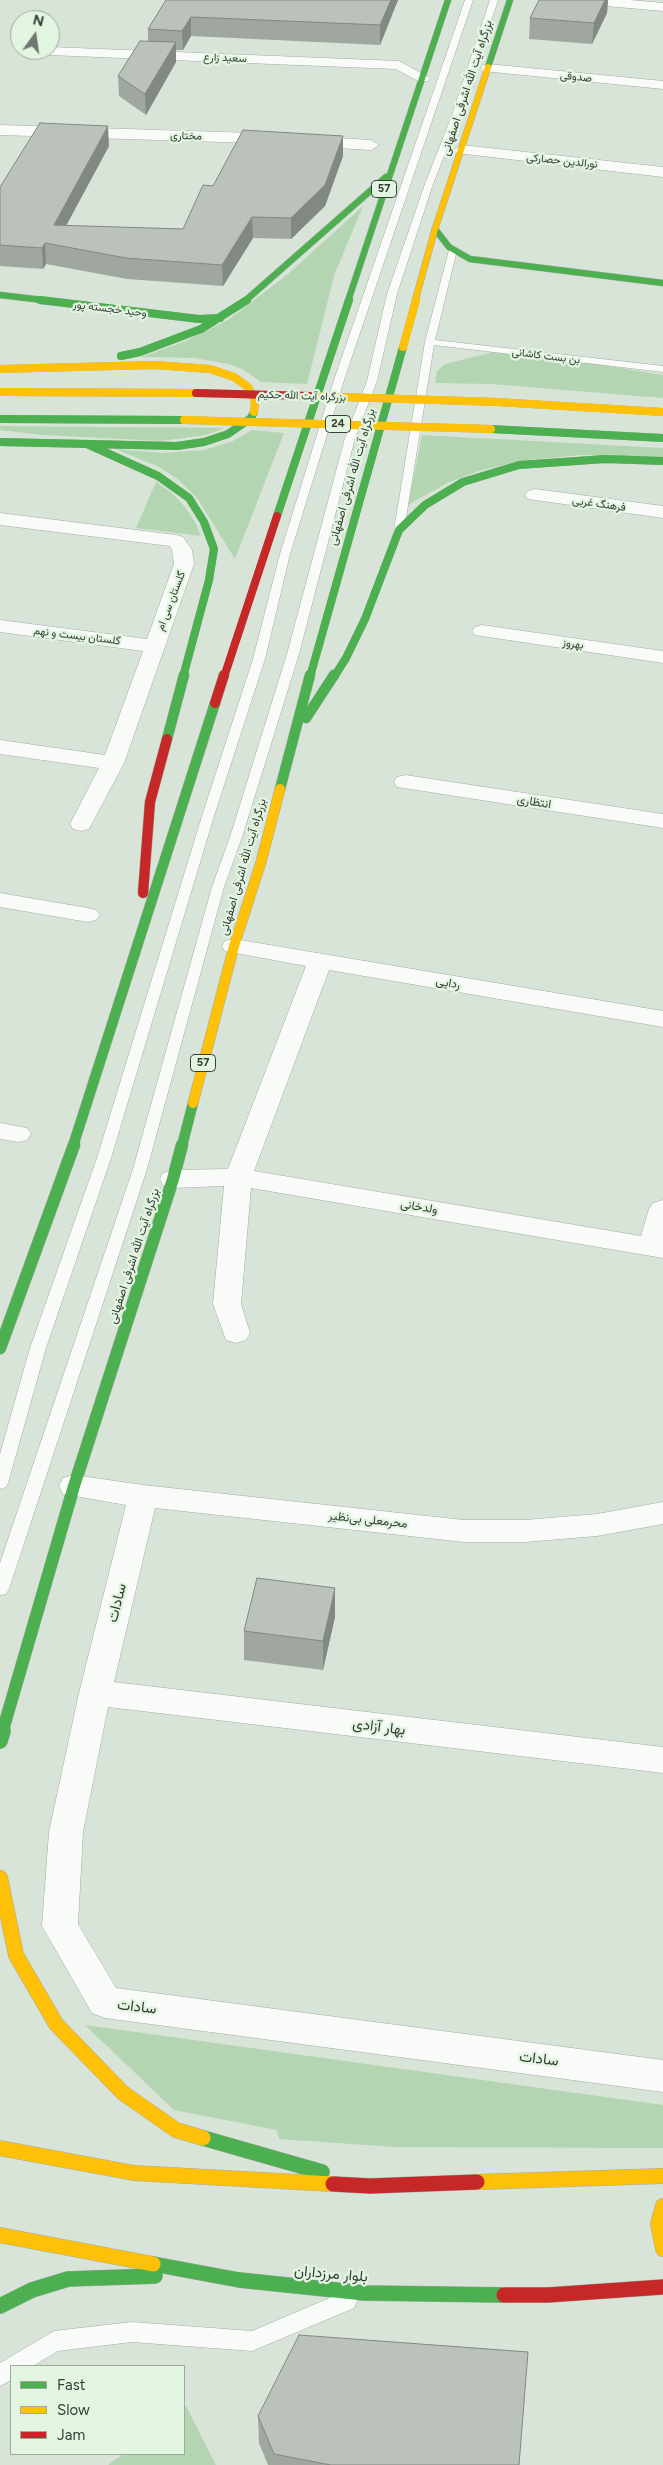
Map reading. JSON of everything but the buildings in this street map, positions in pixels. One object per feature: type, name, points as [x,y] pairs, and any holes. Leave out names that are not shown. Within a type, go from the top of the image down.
[{"type":"main road","name":"57","points":[[0,1348],[78,1133],[139,936],[388,176],[423,78],[448,0]]},
{"type":"main road","name":"بزرگراه آیت الله اشرفی اصفهانی","points":[[0,1741],[74,1486],[173,1178],[234,946],[261,862],[294,736],[435,229],[510,0]]},
{"type":"main road","points":[[66,368],[140,352],[184,336],[220,318],[268,283],[388,176]]},
{"type":"main road","points":[[435,229],[453,250],[470,259],[663,282]]},
{"type":"main road","name":"وحید خجسته پور","points":[[0,295],[199,319],[220,318]]},
{"type":"main road","points":[[0,369],[154,365],[210,369],[234,377],[248,387],[255,401],[256,409],[251,418],[228,434],[204,442],[177,446],[0,442]]},
{"type":"main road","name":"بزرگراه آیت الله حکیم","points":[[0,392],[196,393],[497,402],[663,412]]},
{"type":"main road","name":"24","points":[[0,419],[184,420],[491,429],[663,438]]},
{"type":"main road","points":[[87,444],[158,476],[189,498],[204,522],[214,549],[209,580],[150,802],[139,936]]},
{"type":"main road","points":[[294,736],[346,658],[365,619],[399,530],[425,505],[462,482],[520,465],[561,460],[663,461]]},
{"type":"main road","points":[[0,1334],[12,1315]]},
{"type":"main road","points":[[0,1878],[16,1955],[56,2024],[123,2094],[176,2130],[370,2186]]},
{"type":"main road","points":[[0,2148],[134,2172],[370,2186],[663,2176]]},
{"type":"main road","points":[[663,2206],[658,2224],[663,2250]]},
{"type":"main road","name":"بلوار مرزداران","points":[[0,2235],[239,2280],[364,2293],[548,2295],[663,2287]]},
{"type":"main road","points":[[0,2306],[32,2290],[68,2279],[140,2276],[239,2280]]},
{"type":"street","points":[[583,0],[663,7]]},
{"type":"street","name":"سعید زارع","points":[[60,52],[399,65],[423,78]]},
{"type":"street","name":"صدوقی","points":[[488,68],[663,85]]},
{"type":"street","name":"مختاری","points":[[0,130],[254,138],[371,146]]},
{"type":"street","name":"نورالدین حصارکی","points":[[462,150],[663,172]]},
{"type":"street","name":"فرهنگ غربی","points":[[536,495],[663,512]]},
{"type":"street","name":"گلستان سی ام","points":[[0,520],[176,541],[182,550],[184,564],[113,763],[81,824]]},
{"type":"street","name":"گلستان بیست و نهم","points":[[0,626],[154,646]]},
{"type":"street","name":"بهروز","points":[[482,631],[663,656]]},
{"type":"street","points":[[0,747],[113,763]]},
{"type":"street","name":"انتظاری","points":[[405,782],[663,821]]},
{"type":"street","points":[[0,900],[88,915]]},
{"type":"street","name":"ردایی","points":[[234,946],[663,1019]]},
{"type":"street","points":[[236,1333],[227,1304],[238,1176],[320,961]]},
{"type":"street","name":"ولدخانی","points":[[173,1178],[238,1176],[657,1248]]},
{"type":"street","points":[[657,1248],[663,1209]]},
{"type":"street","name":"محرمعلی بی‌نظیر","points":[[74,1486],[143,1496],[464,1531],[525,1531],[597,1525],[663,1513]]},
{"type":"street","name":"سادات","points":[[143,1496],[95,1693],[66,1832],[60,1926],[105,2002],[663,2076]]},
{"type":"street","name":"بهار آزادی","points":[[95,1693],[663,1760]]},
{"type":"lane","points":[[0,1483],[38,1348],[104,1158],[208,816],[259,659],[285,554],[339,380],[469,0]]},
{"type":"lane","points":[[0,1589],[140,1169],[218,887],[236,837],[293,654],[350,438],[372,381],[392,294],[455,118],[494,0]]},
{"type":"lane","points":[[399,530],[430,342],[453,250]]},
{"type":"lane","name":"بن بست کاشانی","points":[[430,342],[663,369]]},
{"type":"lane","points":[[16,2365],[54,2341],[132,2332],[252,2341],[364,2293]]},
{"type":"green space","points":[[363,206],[334,276],[307,384],[261,382],[244,370],[229,364],[194,358],[141,357],[186,341],[228,320],[288,274]]},
{"type":"green space","points":[[498,351],[537,354],[663,375],[663,398],[491,384],[435,383],[437,371],[445,364]]},
{"type":"green space","points":[[0,426],[224,428],[206,435],[161,441],[41,435],[0,430]]},
{"type":"green space","points":[[252,430],[284,433],[235,559],[197,498],[178,479],[157,466],[115,449],[162,453],[204,450],[233,441]]},
{"type":"green space","points":[[422,435],[663,448],[663,457],[582,455],[519,461],[479,471],[447,483],[408,505]]},
{"type":"green space","points":[[156,482],[173,494],[185,507],[195,522],[201,536],[136,528]]},
{"type":"green space","points":[[85,2025],[663,2105],[663,2148],[395,2147],[279,2139],[277,2130],[174,2110]]},
{"type":"green space","points":[[185,2407],[216,2465],[108,2465],[122,2455],[185,2455]]},
{"type":"traffic: fast","points":[[277,516],[448,0]]},
{"type":"traffic: fast","points":[[488,67],[510,0]]},
{"type":"traffic: fast","points":[[121,356],[140,352],[201,329],[243,303],[386,177]]},
{"type":"traffic: fast","points":[[435,229],[449,247],[470,259],[663,283]]},
{"type":"traffic: fast","points":[[0,295],[199,319],[220,318]]},
{"type":"traffic: fast","points":[[280,789],[330,600],[403,347]]},
{"type":"traffic: fast","points":[[0,442],[177,446],[204,442],[228,434],[251,418],[254,412]]},
{"type":"traffic: fast","points":[[0,419],[184,420]]},
{"type":"traffic: fast","points":[[491,429],[663,438]]},
{"type":"traffic: fast","points":[[87,444],[158,476],[189,498],[204,522],[214,549],[209,580],[167,739]]},
{"type":"traffic: fast","points":[[306,718],[346,658],[365,619],[399,530],[425,505],[463,482],[519,465],[605,459],[663,461]]},
{"type":"traffic: fast","points":[[0,1348],[78,1133],[139,936],[215,703]]},
{"type":"traffic: fast","points":[[0,1741],[74,1486],[173,1179],[193,1103]]},
{"type":"traffic: fast","points":[[203,2138],[322,2172]]},
{"type":"traffic: fast","points":[[153,2264],[239,2280],[364,2293],[504,2295]]},
{"type":"traffic: fast","points":[[0,2306],[32,2290],[68,2279],[155,2276]]},
{"type":"traffic: slow","points":[[403,347],[435,229],[488,67]]},
{"type":"traffic: slow","points":[[0,369],[154,365],[210,369],[234,377],[248,387],[255,401],[254,412]]},
{"type":"traffic: slow","points":[[0,392],[196,393]]},
{"type":"traffic: slow","points":[[311,396],[497,402]]},
{"type":"traffic: slow","points":[[497,402],[663,412]]},
{"type":"traffic: slow","points":[[184,420],[491,429]]},
{"type":"traffic: slow","points":[[193,1103],[234,946],[261,862],[280,789]]},
{"type":"traffic: slow","points":[[0,1878],[16,1955],[56,2024],[123,2093],[176,2130],[203,2138]]},
{"type":"traffic: slow","points":[[0,2148],[134,2173],[333,2184]]},
{"type":"traffic: slow","points":[[477,2182],[663,2176]]},
{"type":"traffic: slow","points":[[663,2206],[658,2224],[663,2249]]},
{"type":"traffic: slow","points":[[0,2235],[153,2264]]},
{"type":"traffic: jam","points":[[196,393],[311,396]]},
{"type":"traffic: jam","points":[[215,703],[277,516]]},
{"type":"traffic: jam","points":[[143,893],[150,802],[167,739]]},
{"type":"traffic: jam","points":[[333,2184],[370,2186],[477,2182]]},
{"type":"traffic: jam","points":[[504,2295],[548,2295],[663,2287]]}]
